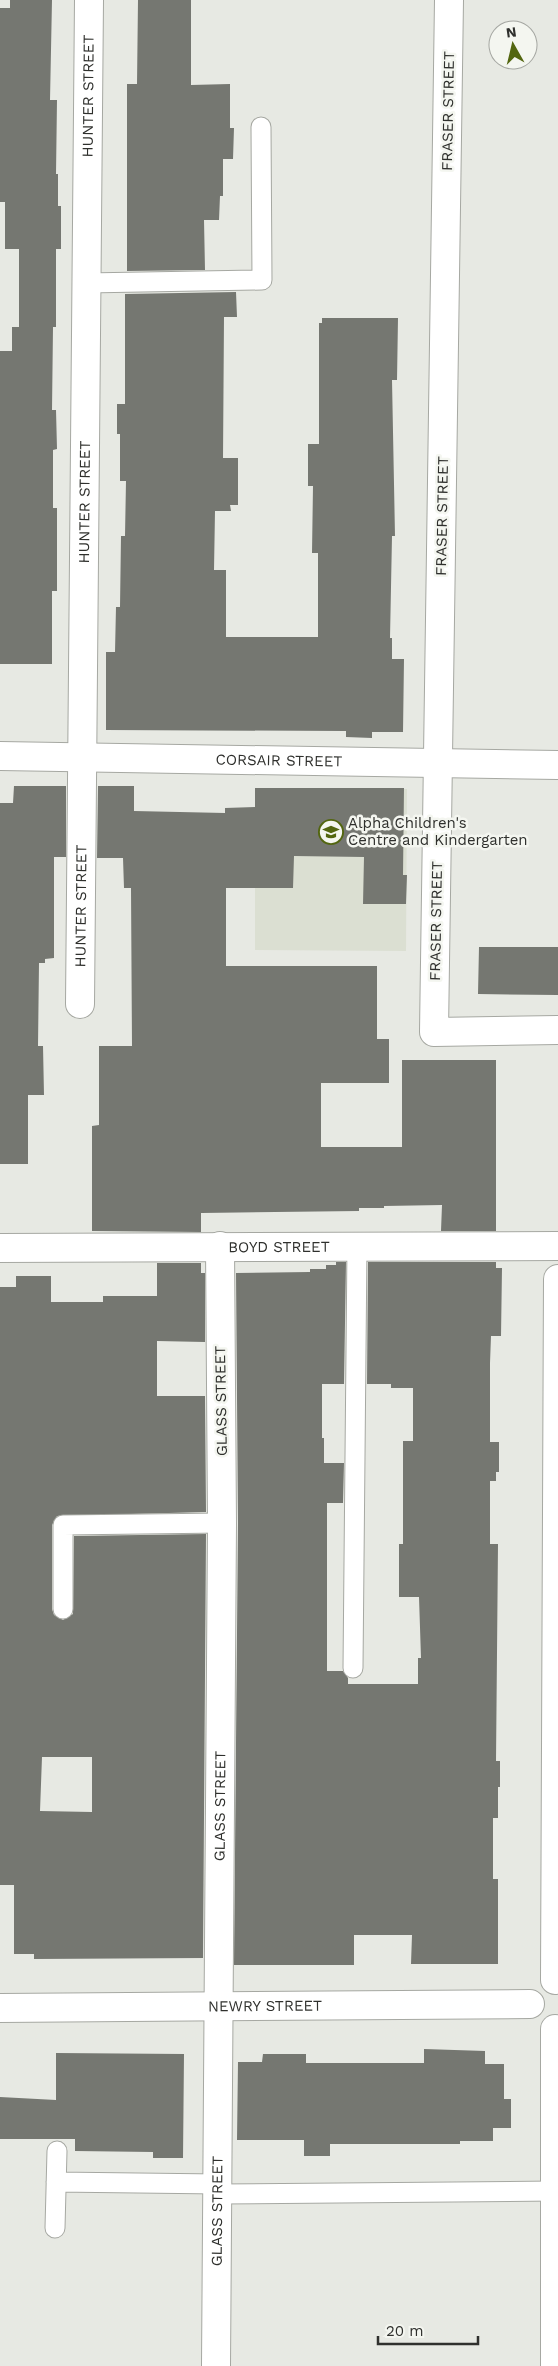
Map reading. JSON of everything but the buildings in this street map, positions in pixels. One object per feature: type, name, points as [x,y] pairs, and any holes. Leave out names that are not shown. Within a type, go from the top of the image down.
[{"type":"street","name":"HUNTER STREET","points":[[80,1004],[88,0]]},
{"type":"street","name":"FRASER STREET","points":[[449,0],[434,1032],[558,1030]]},
{"type":"street","name":"CORSAIR STREET","points":[[0,756],[83,759],[558,765]]},
{"type":"street","name":"BOYD STREET","points":[[0,1248],[357,1245],[558,1246]]},
{"type":"street","name":"GLASS STREET","points":[[216,2366],[220,2007],[217,1975],[222,1523],[220,1246]]},
{"type":"street","points":[[555,2366],[557,2029],[547,2028],[539,2023],[534,2018],[530,2004],[532,1995],[537,1989],[544,1983],[556,1980],[558,1279]]},
{"type":"street","name":"NEWRY STREET","points":[[0,2008],[530,2004]]},
{"type":"lane","points":[[86,283],[262,280],[261,127]]},
{"type":"lane","points":[[353,1668],[357,1245]]},
{"type":"lane","points":[[63,1609],[63,1525],[222,1523]]},
{"type":"lane","points":[[55,2228],[57,2151]]},
{"type":"lane","points":[[56,2182],[219,2189],[555,2190]]},
{"type":"shaded area","name":"Alpha Children's Centre and Kindergarten","points":[[255,788],[407,789],[406,951],[255,950]]},
{"type":"place","name":"Alpha Children's Centre and Kindergarten","points":[[331,832]]}]
